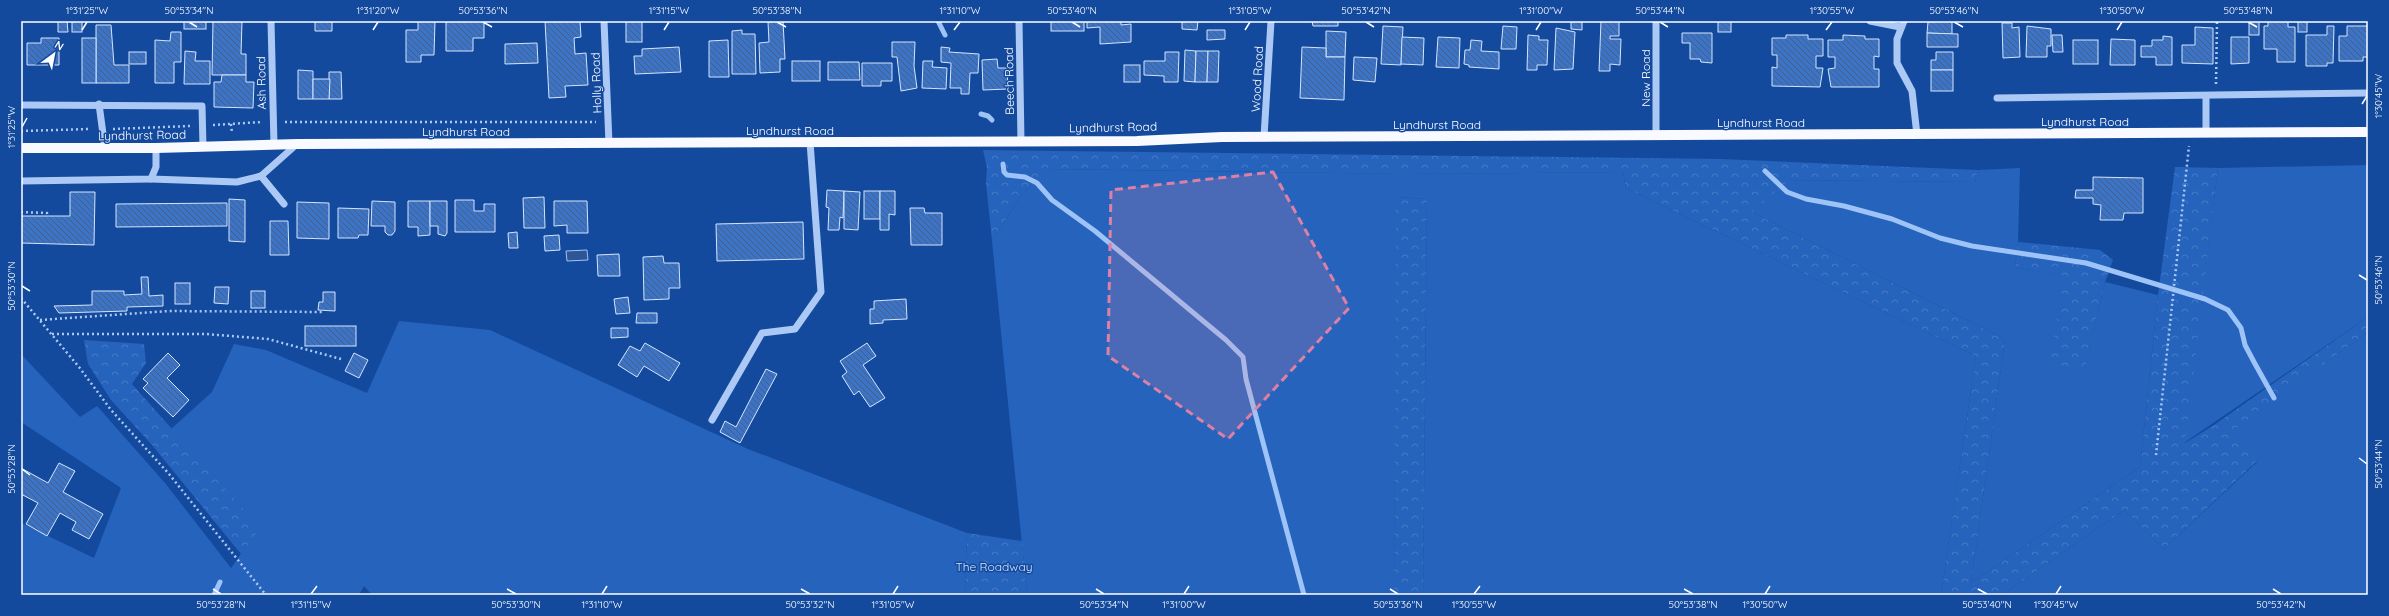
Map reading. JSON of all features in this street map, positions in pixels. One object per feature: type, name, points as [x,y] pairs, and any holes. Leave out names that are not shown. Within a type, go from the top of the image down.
[{"type":"main road","name":"Lyndhurst Road","points":[[21,148],[105,149],[298,144],[1021,142],[1264,137],[2206,134],[2368,132]]},
{"type":"street","name":"Ash Road","points":[[271,21],[274,145]]},
{"type":"street","name":"Holly Road","points":[[604,21],[609,144]]},
{"type":"street","name":"Beech Road","points":[[1019,21],[1021,142]]},
{"type":"street","name":"Wood Road","points":[[1264,137],[1271,21]]},
{"type":"street","name":"New Road","points":[[1656,21],[1656,135]]},
{"type":"street","points":[[1870,21],[1902,24],[1897,39],[1898,63],[1912,91],[1917,135]]},
{"type":"street","name":"Lyndhurst Road","points":[[1998,98],[2368,93]]},
{"type":"street","points":[[2206,96],[2206,134]]},
{"type":"street","points":[[21,105],[99,104],[202,106],[203,147]]},
{"type":"street","points":[[99,104],[105,149]]},
{"type":"street","points":[[712,420],[762,333],[795,329],[821,292],[810,142]]},
{"type":"street","points":[[21,181],[151,179],[237,182],[261,176],[298,144]]},
{"type":"street","points":[[151,179],[156,167],[156,148]]},
{"type":"street","points":[[261,176],[284,204]]},
{"type":"path","points":[[2216,95],[2217,21]]},
{"type":"path","points":[[21,131],[273,122],[609,122]]},
{"type":"path","points":[[2156,455],[2190,133]]},
{"type":"path","points":[[21,212],[47,213],[47,216]]},
{"type":"path","points":[[21,298],[79,367],[111,410],[179,486],[266,595]]},
{"type":"path","points":[[39,320],[169,311],[323,312]]},
{"type":"path","points":[[50,334],[206,334],[260,338],[341,359]]},
{"type":"highlighted area","points":[[1273,172],[1349,308],[1228,439],[1108,356],[1111,190]]},
{"type":"green space","points":[[983,150],[1720,159],[1978,170],[1975,182],[1789,180],[1752,212],[2005,339],[1971,583],[2140,467],[2158,295],[2175,167],[2218,168],[2185,443],[2214,425],[2368,317],[2368,332],[2227,435],[2257,461],[2164,549],[2124,510],[2002,595],[1941,595],[1976,356],[1626,188],[1623,172],[1408,174],[1046,169],[1021,196],[992,241],[986,183],[987,168]]},
{"type":"green space","points":[[2368,165],[2368,317],[2184,443],[2218,168]]},
{"type":"green space","points":[[2020,168],[2018,242],[2015,267],[2064,276],[2085,368],[2105,282],[2158,295],[2140,467],[1971,583],[2005,339],[1752,212],[1788,180],[1975,182],[1978,170]]},
{"type":"green space","points":[[1045,169],[1408,174],[1623,172],[1626,188],[1976,356],[1941,595],[1423,595],[1427,199],[1397,197],[1394,595],[1027,595],[992,241],[1021,196]]},
{"type":"green space","points":[[1396,197],[1427,199],[1423,595],[1394,595]]},
{"type":"green space","points":[[2018,242],[2100,250],[2113,260],[2105,282],[2085,369],[2050,366],[2063,276],[2015,267]]},
{"type":"green space","points":[[399,321],[490,330],[748,449],[967,533],[965,595],[372,595],[364,586],[359,595],[21,595],[21,523],[94,558],[121,488],[21,422],[21,354],[80,417],[97,406],[165,483],[231,568],[259,528],[171,429],[212,392],[234,344],[266,350],[367,393]]},
{"type":"green space","points":[[2368,332],[2368,595],[2002,595],[2124,510],[2164,549],[2257,462],[2226,435]]},
{"type":"green space","points":[[84,340],[144,344],[146,363],[132,384],[260,528],[241,554],[152,445],[111,400],[88,364]]},
{"type":"green space","name":"The Roadway","points":[[967,533],[1022,541],[1027,595],[965,595]]},
{"type":"shaded area","points":[[587,250],[588,260],[567,261],[566,251]]},
{"type":"building","points":[[58,21],[67,21],[68,32],[58,32]]},
{"type":"building","points":[[72,21],[82,21],[82,32],[72,32]]},
{"type":"building","points":[[184,21],[206,21],[206,29],[184,29]]},
{"type":"building","points":[[213,21],[242,21],[241,54],[246,54],[246,75],[212,75]]},
{"type":"building","points":[[315,21],[332,21],[332,31],[315,31]]},
{"type":"building","points":[[418,21],[435,21],[434,55],[421,55],[421,62],[406,62],[406,30],[418,30]]},
{"type":"building","points":[[446,21],[484,21],[484,38],[473,38],[473,51],[446,51]]},
{"type":"building","points":[[545,21],[580,21],[581,37],[574,38],[575,54],[586,53],[588,85],[565,86],[566,97],[549,98]]},
{"type":"building","points":[[626,21],[642,21],[642,42],[626,42]]},
{"type":"building","points":[[783,21],[785,59],[780,59],[780,72],[760,73],[759,43],[769,42],[768,22]]},
{"type":"building","points":[[1051,21],[1084,21],[1084,31],[1051,31]]},
{"type":"building","points":[[1087,21],[1121,21],[1121,25],[1131,24],[1131,42],[1100,44],[1100,27],[1087,28]]},
{"type":"building","points":[[1182,21],[1198,21],[1197,30],[1182,29]]},
{"type":"building","points":[[1312,21],[1338,21],[1338,26],[1313,26]]},
{"type":"building","points":[[1571,21],[1582,21],[1582,30],[1571,29]]},
{"type":"building","points":[[1601,21],[1619,21],[1619,36],[1610,36],[1610,39],[1621,39],[1620,65],[1610,64],[1610,71],[1599,71]]},
{"type":"building","points":[[1718,21],[1731,21],[1731,32],[1718,32]]},
{"type":"building","points":[[1952,21],[1952,34],[1927,33],[1928,22]]},
{"type":"building","points":[[2249,21],[2259,21],[2259,35],[2249,35]]},
{"type":"building","points":[[2268,21],[2288,21],[2288,27],[2295,27],[2295,62],[2277,62],[2277,49],[2264,49],[2264,26],[2268,26]]},
{"type":"building","points":[[2298,21],[2307,21],[2307,32],[2298,32]]},
{"type":"building","points":[[2002,23],[2012,23],[2012,28],[2019,27],[2020,57],[2003,58]]},
{"type":"building","points":[[96,25],[111,25],[114,65],[129,65],[129,83],[96,83]]},
{"type":"building","points":[[1383,26],[1403,27],[1401,65],[1381,64]]},
{"type":"building","points":[[1503,26],[1517,27],[1516,49],[1501,49]]},
{"type":"building","points":[[2027,26],[2051,29],[2051,46],[2047,46],[2047,57],[2026,57]]},
{"type":"building","points":[[2327,26],[2334,26],[2333,63],[2327,63],[2327,66],[2306,66],[2306,35],[2327,35]]},
{"type":"building","points":[[2347,26],[2368,26],[2368,57],[2363,57],[2363,61],[2339,61],[2339,36],[2347,36]]},
{"type":"building","points":[[2195,27],[2213,28],[2213,64],[2182,63],[2182,45],[2195,45]]},
{"type":"building","points":[[1556,28],[1575,32],[1573,69],[1554,70]]},
{"type":"building","points":[[742,30],[742,34],[755,34],[756,74],[732,74],[732,31]]},
{"type":"building","points":[[1207,30],[1225,30],[1225,39],[1207,40]]},
{"type":"building","points":[[1326,31],[1346,32],[1345,57],[1326,57]]},
{"type":"building","points":[[171,32],[181,32],[181,62],[174,62],[174,83],[155,83],[155,40],[170,41]]},
{"type":"building","points":[[1682,33],[1712,33],[1712,63],[1701,62],[1700,59],[1690,59],[1690,43],[1682,43]]},
{"type":"building","points":[[1927,33],[1958,34],[1958,47],[1927,47]]},
{"type":"building","points":[[1528,35],[1539,36],[1539,40],[1548,40],[1547,65],[1537,65],[1537,70],[1527,70]]},
{"type":"building","points":[[1786,35],[1808,35],[1808,39],[1823,39],[1823,56],[1816,56],[1816,68],[1823,68],[1820,87],[1772,86],[1772,67],[1777,68],[1777,55],[1772,55],[1772,38],[1786,38]]},
{"type":"building","points":[[1843,35],[1865,36],[1865,39],[1879,39],[1879,57],[1874,56],[1874,69],[1879,69],[1879,87],[1831,87],[1828,69],[1835,68],[1835,57],[1828,57],[1828,40],[1843,40]]},
{"type":"building","points":[[2052,35],[2062,35],[2063,52],[2053,52]]},
{"type":"building","points":[[2163,36],[2172,37],[2172,65],[2156,65],[2156,57],[2141,57],[2141,46],[2152,46],[2152,40],[2163,40]]},
{"type":"building","points":[[1402,37],[1424,38],[1423,65],[1401,64]]},
{"type":"building","points":[[1438,37],[1460,38],[1459,68],[1436,67]]},
{"type":"building","points":[[2231,37],[2249,37],[2249,63],[2231,64]]},
{"type":"building","points":[[41,38],[59,38],[59,65],[27,65],[27,43],[41,43]]},
{"type":"building","points":[[82,38],[96,38],[96,83],[82,83]]},
{"type":"building","points":[[2111,39],[2135,40],[2135,65],[2110,65]]},
{"type":"building","points":[[728,40],[729,77],[709,77],[709,41]]},
{"type":"building","points":[[1471,40],[1482,41],[1481,51],[1499,52],[1499,69],[1469,67],[1469,65],[1464,64],[1465,50],[1470,50]]},
{"type":"building","points":[[2073,40],[2098,40],[2098,64],[2073,64]]},
{"type":"building","points":[[892,42],[915,42],[914,66],[917,88],[901,91],[897,57],[892,57]]},
{"type":"building","points":[[537,43],[538,63],[505,64],[505,44]]},
{"type":"building","points":[[679,47],[681,72],[635,74],[634,56],[642,56],[642,49]]},
{"type":"building","points":[[941,47],[950,48],[949,52],[979,54],[978,73],[970,73],[969,94],[961,94],[961,88],[950,88],[951,63],[941,62]]},
{"type":"building","points":[[1302,47],[1326,48],[1326,57],[1345,57],[1344,100],[1300,98]]},
{"type":"building","points":[[1185,50],[1196,51],[1195,82],[1184,81]]},
{"type":"building","points":[[185,51],[196,52],[195,61],[210,61],[210,84],[184,84]]},
{"type":"building","points":[[1196,51],[1208,51],[1207,82],[1195,82]]},
{"type":"building","points":[[1208,51],[1219,51],[1218,82],[1207,82]]},
{"type":"building","points":[[129,52],[146,52],[146,64],[129,64]]},
{"type":"building","points":[[1165,52],[1179,52],[1178,82],[1164,82],[1164,76],[1144,75],[1144,61],[1165,61]]},
{"type":"building","points":[[1936,52],[1953,52],[1953,70],[1931,70],[1931,60],[1936,60]]},
{"type":"building","points":[[1354,57],[1377,58],[1375,82],[1353,80]]},
{"type":"building","points":[[997,59],[998,68],[1007,68],[1008,89],[983,90],[982,60]]},
{"type":"building","points":[[792,61],[820,61],[820,81],[792,81]]},
{"type":"building","points":[[923,61],[933,61],[932,67],[947,68],[946,89],[922,88]]},
{"type":"building","points":[[828,62],[859,62],[860,80],[828,80]]},
{"type":"building","points":[[862,63],[892,63],[892,81],[881,81],[881,86],[862,86]]},
{"type":"building","points":[[1124,65],[1140,65],[1140,82],[1124,82]]},
{"type":"building","points":[[298,70],[313,71],[313,99],[298,99]]},
{"type":"building","points":[[1931,70],[1953,70],[1953,91],[1931,91]]},
{"type":"building","points":[[329,72],[341,72],[342,99],[329,99]]},
{"type":"building","points":[[222,75],[246,75],[246,82],[254,82],[253,108],[214,107],[214,82],[221,82]]},
{"type":"building","points":[[313,79],[330,79],[329,99],[313,99]]},
{"type":"building","points":[[2093,177],[2143,178],[2143,213],[2124,213],[2123,220],[2100,220],[2101,205],[2093,204],[2093,198],[2075,198],[2076,190],[2093,190]]},
{"type":"building","points":[[827,190],[844,191],[843,218],[840,217],[839,230],[828,230],[829,208],[826,207]]},
{"type":"building","points":[[844,191],[860,192],[858,230],[844,229]]},
{"type":"building","points":[[864,191],[880,191],[880,219],[864,219]]},
{"type":"building","points":[[880,191],[895,191],[895,215],[889,214],[889,230],[880,230]]},
{"type":"building","points":[[70,192],[95,192],[94,245],[21,243],[21,216],[70,216]]},
{"type":"building","points":[[544,197],[545,228],[524,228],[523,198]]},
{"type":"building","points":[[229,199],[245,200],[245,242],[229,241]]},
{"type":"building","points":[[455,200],[474,200],[474,211],[484,211],[484,204],[495,204],[495,232],[455,232]]},
{"type":"building","points":[[372,201],[395,202],[395,231],[392,235],[388,235],[385,232],[385,226],[371,226]]},
{"type":"building","points":[[408,201],[430,201],[430,235],[418,236],[418,227],[408,227]]},
{"type":"building","points":[[430,201],[447,201],[447,233],[445,236],[438,234],[438,226],[430,226]]},
{"type":"building","points":[[554,201],[587,201],[588,233],[567,233],[567,225],[554,226]]},
{"type":"building","points":[[297,202],[329,203],[329,239],[297,238]]},
{"type":"building","points":[[227,203],[227,226],[116,227],[116,204]]},
{"type":"building","points":[[338,208],[369,209],[368,235],[359,235],[358,238],[338,238]]},
{"type":"building","points":[[910,208],[924,208],[925,213],[942,213],[942,245],[911,245]]},
{"type":"building","points":[[270,221],[288,221],[289,255],[270,255]]},
{"type":"building","points":[[803,222],[804,259],[717,261],[716,224]]},
{"type":"building","points":[[517,232],[518,248],[509,248],[508,233]]},
{"type":"building","points":[[559,235],[560,250],[545,251],[544,236]]},
{"type":"building","points":[[619,254],[620,276],[598,276],[597,255]]},
{"type":"building","points":[[663,256],[664,263],[679,263],[680,288],[669,288],[669,299],[644,300],[643,257]]},
{"type":"building","points":[[141,277],[148,277],[149,296],[163,295],[163,306],[127,307],[127,311],[59,313],[54,306],[92,305],[92,291],[124,291],[124,295],[142,294]]},
{"type":"building","points":[[175,283],[190,283],[190,304],[175,304]]},
{"type":"building","points":[[215,287],[229,287],[228,304],[214,303]]},
{"type":"building","points":[[251,291],[265,291],[265,308],[251,308]]},
{"type":"building","points":[[323,292],[335,292],[335,311],[318,310],[319,302],[323,302]]},
{"type":"building","points":[[628,297],[630,313],[616,314],[614,299]]},
{"type":"building","points":[[906,299],[907,319],[883,320],[883,323],[870,324],[870,309],[874,309],[874,301]]},
{"type":"building","points":[[637,313],[657,313],[657,323],[636,323]]},
{"type":"building","points":[[305,326],[356,326],[356,346],[305,346]]},
{"type":"building","points":[[611,328],[628,328],[628,337],[611,338]]},
{"type":"building","points":[[645,343],[680,363],[669,381],[644,366],[637,377],[618,365],[630,346],[640,351]]},
{"type":"building","points":[[867,343],[876,356],[863,365],[885,398],[870,407],[859,391],[854,395],[842,376],[847,372],[840,361]]},
{"type":"building","points":[[168,353],[180,365],[167,378],[189,400],[173,417],[143,388],[148,383],[143,379]]},
{"type":"building","points":[[354,353],[368,360],[359,378],[345,371]]},
{"type":"building","points":[[766,369],[777,374],[740,443],[720,432],[725,421],[736,427]]},
{"type":"building","points":[[59,463],[75,471],[63,492],[103,514],[89,539],[72,530],[76,522],[60,513],[47,536],[26,524],[38,503],[21,494],[21,468],[48,483]]},
{"type":"waterway","points":[[938,21],[945,35]]},
{"type":"waterway","points":[[981,114],[988,116],[992,120]]},
{"type":"waterway","points":[[1003,164],[1004,172],[1007,175],[1025,177],[1037,183],[1052,200],[1095,231],[1226,340],[1243,357],[1246,379],[1304,595]]},
{"type":"waterway","points":[[1765,171],[1787,192],[1806,199],[1844,206],[1892,219],[1940,238],[1972,246],[2086,263],[2205,299],[2228,310],[2241,328],[2245,345],[2274,398]]},
{"type":"waterway","points":[[214,595],[220,582]]}]
